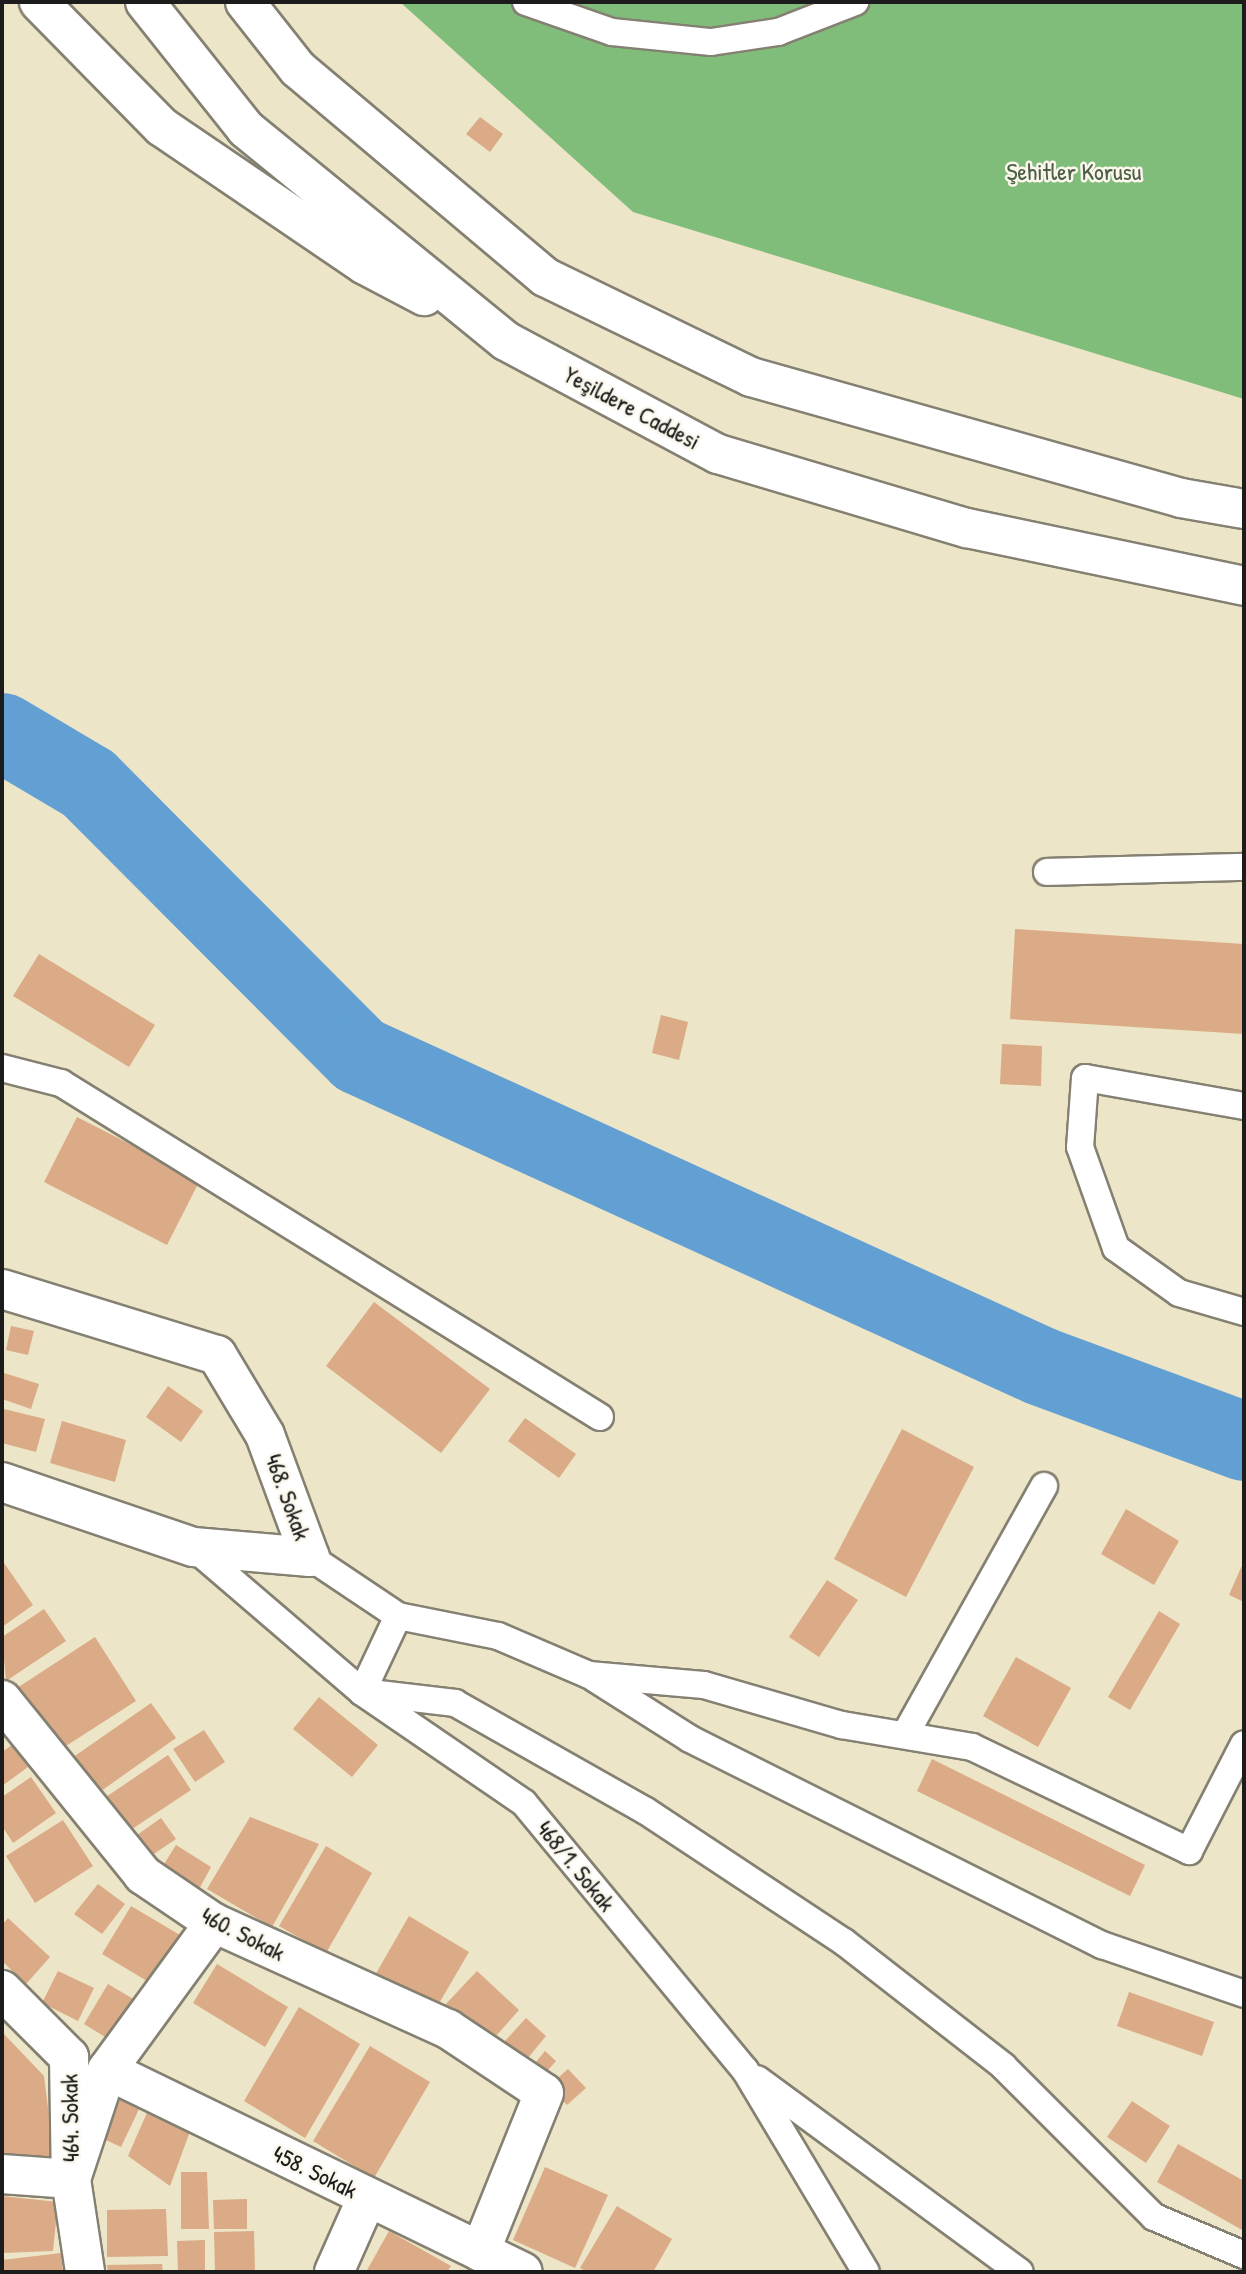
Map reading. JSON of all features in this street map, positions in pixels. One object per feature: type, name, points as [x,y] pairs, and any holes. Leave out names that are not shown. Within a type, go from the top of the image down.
[{"type":"main road","name":"Yeşildere Caddesi","points":[[145,2],[246,129],[506,341],[718,454],[967,528],[1244,586]]},
{"type":"main road","points":[[245,2],[298,69],[545,277],[751,377],[1181,498],[1244,509]]},
{"type":"main road","points":[[48,9],[162,127],[365,265],[506,341]]},
{"type":"main road","name":"468. Sokak","points":[[2,1289],[217,1355],[265,1435],[310,1557],[193,1548],[2,1482]]},
{"type":"main road","name":"460. Sokak","points":[[2,1700],[143,1875],[214,1923],[448,2029],[544,2093],[480,2252]]},
{"type":"main road","points":[[2,2174],[71,2179],[107,2070],[214,1923]]},
{"type":"main road","name":"464. Sokak","points":[[2,1990],[69,2057],[71,2179],[85,2272]]},
{"type":"main road","name":"458. Sokak","points":[[107,2070],[523,2272]]},
{"type":"main road","points":[[334,2272],[367,2198]]},
{"type":"lane","points":[[526,2],[612,32],[711,42],[778,32],[855,2]]},
{"type":"lane","points":[[1046,872],[1244,867]]},
{"type":"lane","points":[[2,1068],[61,1083],[600,1417]]},
{"type":"lane","points":[[1244,1106],[1085,1078],[1080,1147],[1116,1248],[1179,1293],[1244,1312]]},
{"type":"lane","points":[[906,1732],[1044,1486]]},
{"type":"lane","name":"468/1. Sokak","points":[[193,1548],[362,1692],[524,1803],[745,2070],[866,2272]]},
{"type":"lane","points":[[310,1557],[398,1616],[498,1636],[589,1675],[690,1740],[1102,1945],[1244,1994]]},
{"type":"lane","points":[[398,1616],[362,1692],[455,1703],[646,1811],[844,1942],[1003,2066],[1154,2217],[1244,2255]]},
{"type":"lane","points":[[589,1675],[704,1685],[842,1725],[906,1732],[972,1747],[1189,1851],[1244,1744]]},
{"type":"lane","points":[[745,2070],[1020,2272]]},
{"type":"green space","name":"Şehitler Korusu","points":[[400,2],[1244,2],[1244,399],[633,212]]},
{"type":"building","points":[[480,117],[503,134],[490,152],[466,134]]},
{"type":"building","points":[[1015,929],[1244,944],[1244,1034],[1010,1019]]},
{"type":"building","points":[[39,954],[155,1025],[129,1067],[13,996]]},
{"type":"building","points":[[661,1015],[688,1022],[679,1060],[652,1053]]},
{"type":"building","points":[[1002,1044],[1042,1046],[1041,1086],[1000,1084]]},
{"type":"building","points":[[77,1117],[200,1180],[167,1245],[44,1182]]},
{"type":"building","points":[[374,1302],[490,1389],[441,1453],[326,1366]]},
{"type":"building","points":[[11,1326],[34,1331],[28,1355],[6,1350]]},
{"type":"building","points":[[4,1373],[39,1384],[31,1409],[2,1399]]},
{"type":"building","points":[[168,1386],[203,1411],[181,1442],[146,1417]]},
{"type":"building","points":[[4,1409],[45,1419],[36,1452],[2,1443]]},
{"type":"building","points":[[525,1418],[576,1454],[559,1478],[508,1441]]},
{"type":"building","points":[[62,1421],[126,1440],[115,1482],[50,1463]]},
{"type":"building","points":[[902,1429],[974,1467],[906,1597],[834,1559]]},
{"type":"building","points":[[1126,1509],[1179,1541],[1154,1585],[1101,1554]]},
{"type":"building","points":[[2,1560],[33,1605],[2,1627]]},
{"type":"building","points":[[1244,1561],[1244,1602],[1229,1595]]},
{"type":"building","points":[[827,1580],[858,1600],[819,1657],[789,1637]]},
{"type":"building","points":[[44,1609],[66,1641],[6,1681],[2,1637]]},
{"type":"building","points":[[1159,1611],[1180,1624],[1130,1710],[1108,1697]]},
{"type":"building","points":[[95,1637],[136,1701],[55,1753],[14,1690]]},
{"type":"building","points":[[1016,1657],[1071,1688],[1038,1747],[983,1716]]},
{"type":"building","points":[[319,1697],[378,1745],[352,1777],[293,1729]]},
{"type":"building","points":[[151,1703],[176,1738],[94,1796],[69,1760]]},
{"type":"building","points":[[204,1730],[225,1762],[195,1782],[173,1749]]},
{"type":"building","points":[[12,1745],[28,1767],[2,1786],[2,1752]]},
{"type":"building","points":[[168,1755],[191,1790],[126,1833],[103,1799]]},
{"type":"building","points":[[932,1759],[1145,1865],[1130,1896],[917,1791]]},
{"type":"building","points":[[31,1777],[56,1813],[13,1843],[2,1826],[2,1797]]},
{"type":"building","points":[[250,1817],[319,1844],[272,1927],[207,1889]]},
{"type":"building","points":[[161,1818],[176,1839],[145,1860],[130,1840]]},
{"type":"building","points":[[63,1820],[93,1866],[35,1903],[6,1856]]},
{"type":"building","points":[[176,1845],[211,1867],[198,1891],[161,1869]]},
{"type":"building","points":[[326,1846],[372,1873],[326,1953],[279,1926]]},
{"type":"building","points":[[98,1884],[125,1904],[102,1934],[74,1914]]},
{"type":"building","points":[[131,1906],[185,1938],[157,1987],[102,1954]]},
{"type":"building","points":[[409,1916],[469,1952],[434,2012],[374,1977]]},
{"type":"building","points":[[8,1918],[50,1957],[26,1984],[2,1961],[2,1925]]},
{"type":"building","points":[[217,1964],[288,2007],[265,2047],[193,2003]]},
{"type":"building","points":[[58,1971],[94,1988],[78,2021],[42,2003]]},
{"type":"building","points":[[477,1971],[519,2010],[487,2046],[444,2006]]},
{"type":"building","points":[[108,1984],[140,2003],[115,2043],[84,2024]]},
{"type":"building","points":[[1129,1992],[1214,2022],[1202,2056],[1117,2026]]},
{"type":"building","points":[[299,2007],[360,2044],[305,2138],[244,2101]]},
{"type":"building","points":[[526,2018],[546,2036],[518,2070],[496,2051]]},
{"type":"building","points":[[2,2032],[44,2076],[55,2164],[2,2159]]},
{"type":"building","points":[[370,2046],[430,2082],[374,2178],[313,2141]]},
{"type":"building","points":[[545,2051],[556,2061],[541,2078],[530,2069]]},
{"type":"building","points":[[568,2069],[586,2088],[567,2105],[549,2086]]},
{"type":"building","points":[[111,2093],[140,2107],[121,2147],[93,2134]]},
{"type":"building","points":[[1132,2101],[1170,2126],[1146,2163],[1107,2137]]},
{"type":"building","points":[[149,2108],[192,2126],[170,2186],[128,2156]]},
{"type":"building","points":[[1178,2144],[1244,2181],[1244,2231],[1157,2182]]},
{"type":"building","points":[[545,2167],[608,2195],[575,2268],[513,2240]]},
{"type":"building","points":[[181,2172],[207,2172],[209,2229],[181,2229]]},
{"type":"building","points":[[2,2196],[58,2202],[53,2251],[3,2253]]},
{"type":"building","points":[[247,2199],[247,2229],[214,2229],[213,2200]]},
{"type":"building","points":[[617,2206],[672,2239],[653,2272],[587,2272],[580,2268]]},
{"type":"building","points":[[166,2209],[168,2256],[107,2257],[107,2210]]},
{"type":"building","points":[[254,2231],[255,2272],[215,2272],[214,2232]]},
{"type":"building","points":[[389,2231],[451,2266],[447,2272],[366,2272]]},
{"type":"building","points":[[205,2240],[205,2272],[178,2272],[177,2241]]},
{"type":"building","points":[[61,2253],[63,2272],[2,2272],[2,2260]]},
{"type":"building","points":[[162,2264],[163,2272],[108,2272],[107,2265]]},
{"type":"waterway","points":[[2,732],[88,783],[359,1055],[1041,1366],[1244,1441]]}]
